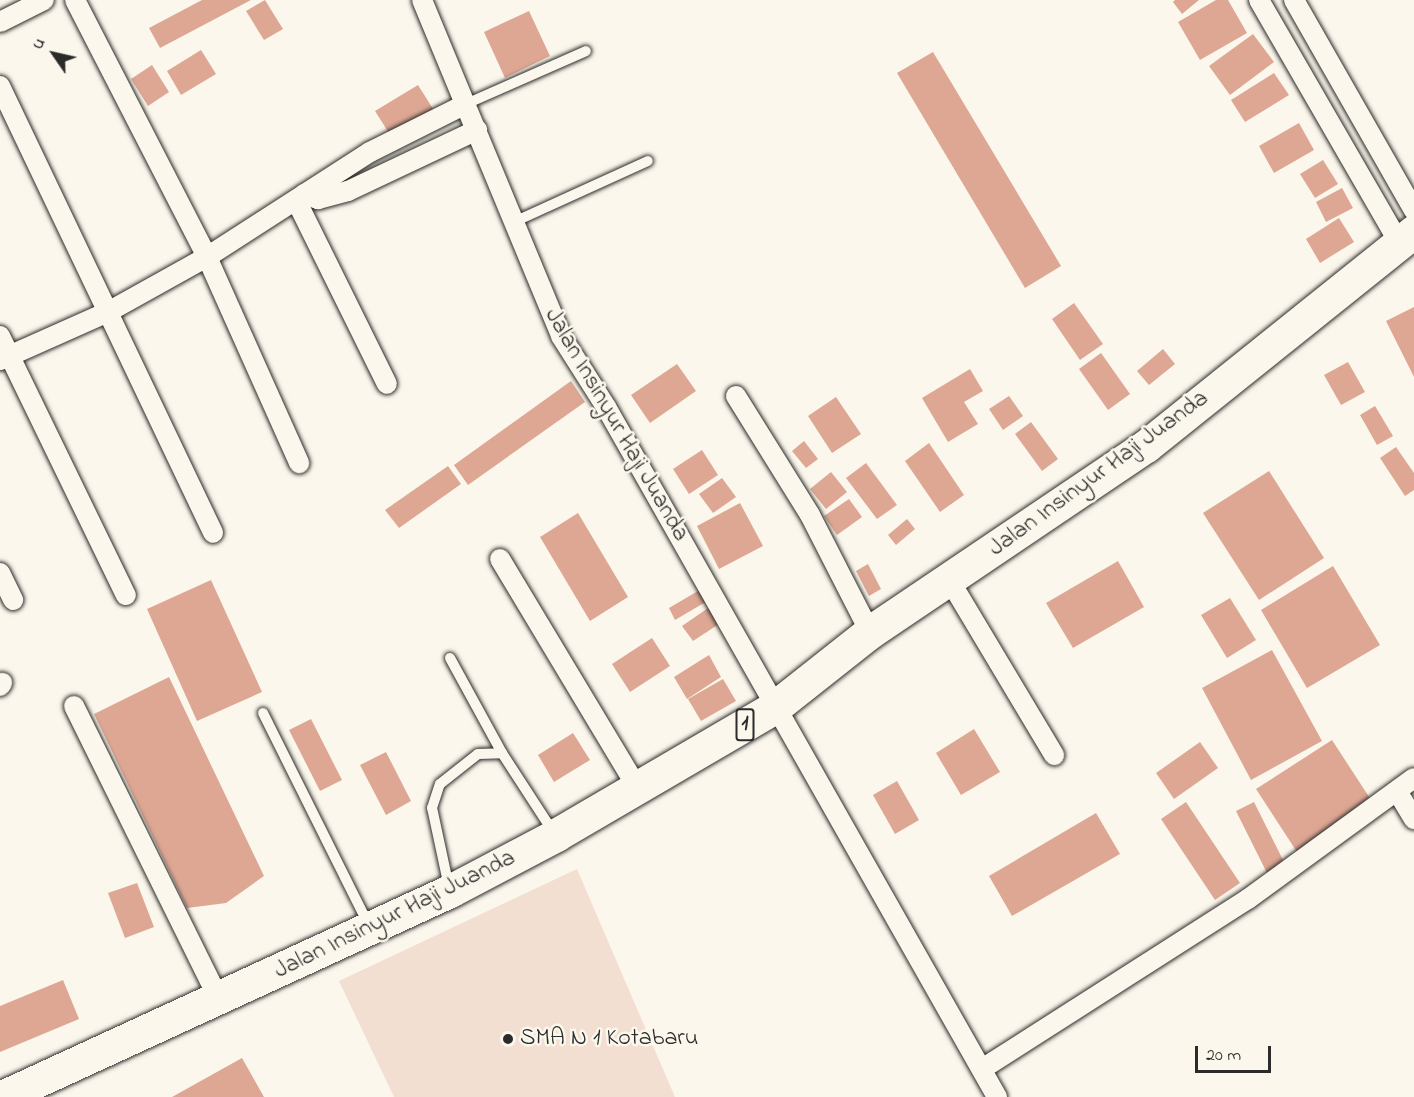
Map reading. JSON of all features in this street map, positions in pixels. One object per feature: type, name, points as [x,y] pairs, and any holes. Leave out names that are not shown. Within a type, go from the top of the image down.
[{"type":"highway","name":"Jalan Insinyur Haji Juanda","points":[[2,1097],[219,1000],[450,891],[556,836],[775,707],[870,632],[950,581],[1146,446],[1407,237]]},
{"type":"street","points":[[0,22],[44,0]]},
{"type":"street","points":[[75,0],[207,257],[299,463]]},
{"type":"street","name":"Jalan Insinyur Haji Juanda","points":[[422,0],[561,336],[606,407],[775,707]]},
{"type":"street","points":[[1259,0],[1407,237]]},
{"type":"street","points":[[1294,0],[1414,210]]},
{"type":"street","points":[[0,86],[213,533]]},
{"type":"street","points":[[5,358],[108,312],[207,257],[370,152],[466,104]]},
{"type":"street","points":[[300,197],[318,199],[348,191],[477,130]]},
{"type":"street","points":[[300,197],[387,384]]},
{"type":"street","points":[[0,336],[5,358],[126,595]]},
{"type":"street","points":[[736,396],[810,515],[870,632]]},
{"type":"street","points":[[500,559],[638,789]]},
{"type":"street","points":[[0,573],[13,600]]},
{"type":"street","points":[[950,581],[1054,755]]},
{"type":"street","points":[[74,706],[219,1000]]},
{"type":"street","points":[[775,707],[997,1097]]},
{"type":"street","points":[[982,1069],[1248,899],[1414,778]]},
{"type":"street","points":[[1397,791],[1414,819]]},
{"type":"lane","points":[[466,104],[586,51]]},
{"type":"lane","points":[[514,222],[648,161]]},
{"type":"lane","points":[[450,658],[502,753],[556,836]]},
{"type":"lane","points":[[263,713],[371,929]]},
{"type":"lane","points":[[450,891],[432,808],[440,784],[478,754],[502,753]]},
{"type":"shaded area","name":"SMA N 1 Kotabaru","points":[[577,869],[675,1097],[394,1097],[339,981]]},
{"type":"building","points":[[202,0],[251,0],[160,48],[149,28]]},
{"type":"building","points":[[265,0],[283,29],[264,40],[246,11]]},
{"type":"building","points":[[1175,0],[1199,0],[1182,14],[1173,2]]},
{"type":"building","points":[[1216,0],[1228,0],[1247,33],[1200,60],[1178,22]]},
{"type":"building","points":[[529,11],[550,56],[505,78],[484,32]]},
{"type":"building","points":[[1253,34],[1274,62],[1230,95],[1209,66]]},
{"type":"building","points":[[201,50],[216,74],[181,95],[167,71]]},
{"type":"building","points":[[933,52],[1061,266],[1025,288],[897,73]]},
{"type":"building","points":[[152,65],[169,92],[148,106],[131,79]]},
{"type":"building","points":[[1274,73],[1289,95],[1245,122],[1231,100]]},
{"type":"building","points":[[418,85],[435,112],[392,138],[375,111]]},
{"type":"building","points":[[1299,123],[1314,150],[1274,173],[1259,146]]},
{"type":"building","points":[[1323,160],[1338,184],[1315,198],[1300,174]]},
{"type":"building","points":[[1342,188],[1353,208],[1326,222],[1316,202]]},
{"type":"building","points":[[1339,218],[1354,242],[1320,263],[1306,239]]},
{"type":"building","points":[[1074,303],[1103,344],[1080,360],[1052,319]]},
{"type":"building","points":[[1414,307],[1414,377],[1386,321]]},
{"type":"building","points":[[1163,349],[1175,364],[1149,385],[1137,371]]},
{"type":"building","points":[[1101,353],[1130,394],[1108,410],[1079,369]]},
{"type":"building","points":[[1348,362],[1365,392],[1341,405],[1324,375]]},
{"type":"building","points":[[677,364],[696,391],[650,423],[631,395]]},
{"type":"building","points":[[970,369],[983,391],[964,402],[978,424],[948,442],[922,398]]},
{"type":"building","points":[[571,381],[585,402],[468,485],[454,465]]},
{"type":"building","points":[[1009,396],[1023,416],[1003,430],[989,409]]},
{"type":"building","points":[[836,397],[861,434],[832,453],[808,416]]},
{"type":"building","points":[[1375,406],[1393,436],[1377,445],[1360,415]]},
{"type":"building","points":[[1031,422],[1058,459],[1042,471],[1015,434]]},
{"type":"building","points":[[804,441],[818,459],[806,468],[792,451]]},
{"type":"building","points":[[929,443],[964,495],[940,512],[905,461]]},
{"type":"building","points":[[1396,447],[1414,473],[1414,490],[1405,496],[1380,458]]},
{"type":"building","points":[[702,450],[718,475],[689,494],[673,469]]},
{"type":"building","points":[[866,463],[897,505],[877,519],[846,478]]},
{"type":"building","points":[[448,466],[461,484],[399,528],[385,510]]},
{"type":"building","points":[[1269,471],[1324,558],[1259,600],[1203,513]]},
{"type":"building","points":[[831,472],[847,492],[826,509],[810,489]]},
{"type":"building","points":[[722,478],[736,497],[713,513],[699,494]]},
{"type":"building","points":[[849,499],[862,517],[837,535],[824,516]]},
{"type":"building","points":[[740,503],[763,546],[719,569],[697,526]]},
{"type":"building","points":[[578,513],[628,597],[590,621],[540,537]]},
{"type":"building","points":[[907,519],[915,529],[896,545],[888,535]]},
{"type":"building","points":[[1118,561],[1144,607],[1073,648],[1046,603]]},
{"type":"building","points":[[868,564],[881,589],[869,596],[856,571]]},
{"type":"building","points":[[1333,566],[1380,645],[1307,688],[1261,610]]},
{"type":"building","points":[[211,580],[262,692],[197,721],[147,609]]},
{"type":"building","points":[[703,588],[709,600],[675,620],[669,608]]},
{"type":"building","points":[[1230,598],[1256,640],[1227,658],[1201,615]]},
{"type":"building","points":[[711,606],[722,622],[693,641],[682,626]]},
{"type":"building","points":[[652,638],[670,666],[630,692],[612,664]]},
{"type":"building","points":[[1272,650],[1322,741],[1251,780],[1202,688]]},
{"type":"building","points":[[709,655],[721,677],[687,699],[674,677]]},
{"type":"building","points":[[169,677],[264,876],[226,903],[187,908],[94,714]]},
{"type":"building","points":[[723,679],[736,701],[701,721],[688,699]]},
{"type":"building","points":[[311,719],[342,780],[320,791],[289,730]]},
{"type":"building","points":[[974,729],[1000,772],[961,795],[936,753]]},
{"type":"building","points":[[573,733],[590,760],[554,782],[538,755]]},
{"type":"building","points":[[1332,740],[1373,803],[1297,852],[1256,789]]},
{"type":"building","points":[[1200,742],[1218,768],[1174,799],[1156,773]]},
{"type":"building","points":[[386,752],[411,801],[386,815],[360,765]]},
{"type":"building","points":[[897,781],[919,820],[895,834],[873,795]]},
{"type":"building","points":[[1186,802],[1240,883],[1215,900],[1161,819]]},
{"type":"building","points":[[1254,802],[1285,864],[1267,873],[1236,811]]},
{"type":"building","points":[[1096,813],[1120,854],[1012,916],[989,876]]},
{"type":"building","points":[[137,883],[154,927],[125,938],[108,893]]},
{"type":"building","points":[[63,980],[79,1019],[0,1052],[0,1006]]},
{"type":"building","points":[[242,1058],[264,1097],[172,1097]]},
{"type":"place","name":"SMA N 1 Kotabaru","points":[[508,1039]]}]
